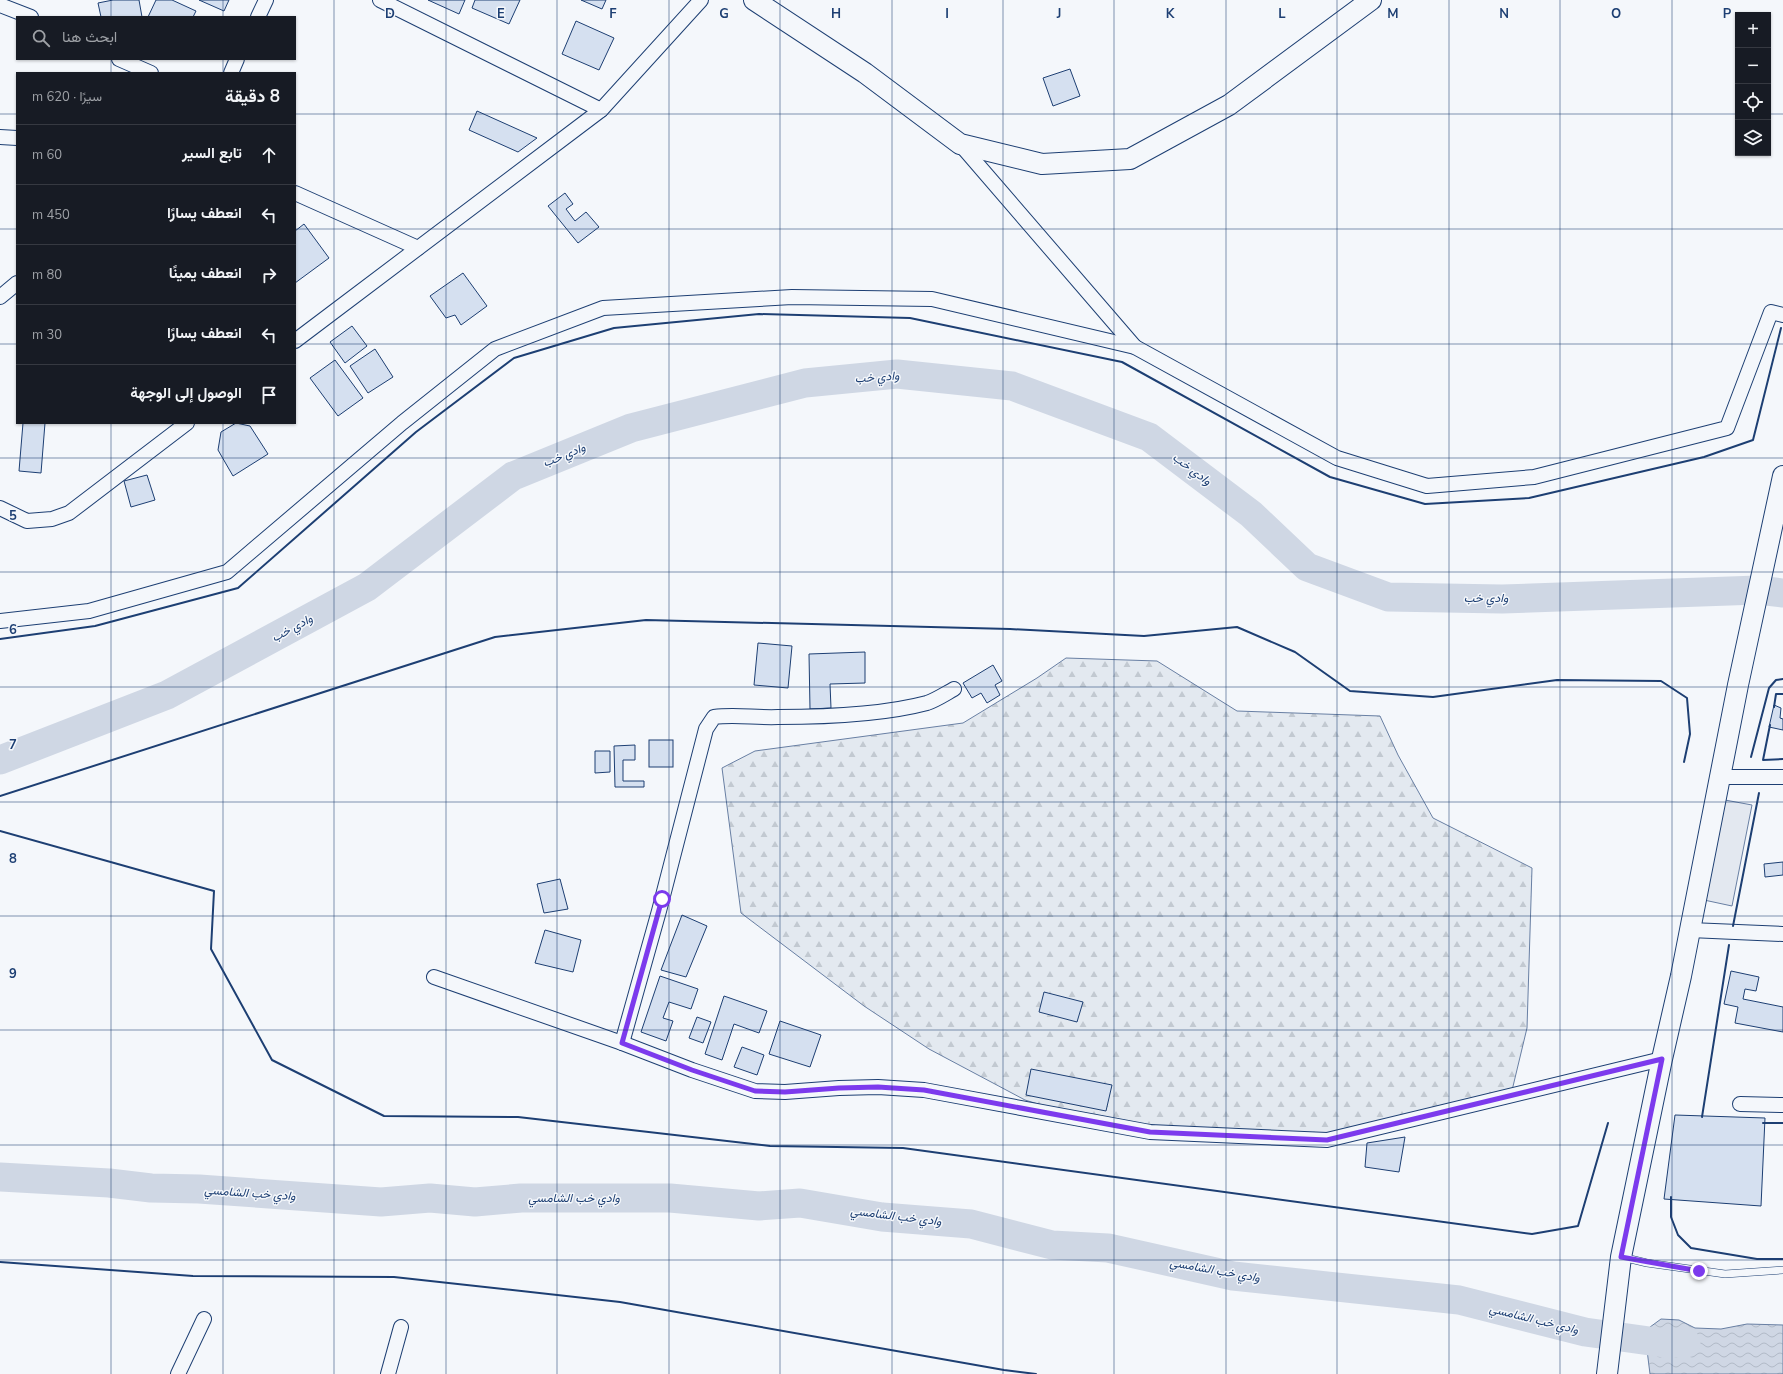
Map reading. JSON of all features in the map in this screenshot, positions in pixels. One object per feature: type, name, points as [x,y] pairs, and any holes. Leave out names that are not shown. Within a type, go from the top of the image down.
[{"type":"street","points":[[258,16],[266,0]]},
{"type":"street","points":[[380,0],[601,110]]},
{"type":"street","points":[[296,340],[601,110],[702,0]]},
{"type":"street","points":[[754,0],[865,73],[960,144],[1135,347]]},
{"type":"street","points":[[960,144],[1042,164],[1130,159],[1229,105],[1371,0]]},
{"type":"street","points":[[0,6],[28,16]]},
{"type":"street","points":[[121,60],[149,72]]},
{"type":"street","points":[[232,72],[238,60]]},
{"type":"street","points":[[0,137],[16,138]]},
{"type":"street","points":[[296,192],[418,248]]},
{"type":"street","points":[[0,297],[16,284]]},
{"type":"street","points":[[0,621],[90,611],[227,572],[402,423],[495,349],[603,308],[792,297],[932,299],[1135,347],[1337,458],[1427,486],[1534,477],[1727,428],[1771,312],[1783,315]]},
{"type":"street","points":[[0,508],[27,521],[52,519],[69,513],[186,424]]},
{"type":"street","points":[[1607,1374],[1621,1257],[1783,476]]},
{"type":"street","points":[[622,1043],[659,911],[706,729],[714,717],[730,715],[776,717],[843,715],[905,707],[928,702],[954,689]]},
{"type":"street","points":[[1720,777],[1783,777]]},
{"type":"street","points":[[1690,930],[1783,934]]},
{"type":"street","points":[[434,977],[622,1043],[692,1070],[755,1091],[785,1092],[878,1087],[924,1090],[1150,1132],[1327,1140],[1662,1059]]},
{"type":"street","points":[[1740,1104],[1783,1106]]},
{"type":"street","points":[[178,1374],[204,1319]]},
{"type":"street","points":[[388,1374],[401,1327]]},
{"type":"lane","points":[[1621,1257],[1655,1264],[1725,1274],[1783,1270]]},
{"type":"green space","points":[[1066,658],[1157,661],[1237,711],[1380,716],[1398,755],[1433,818],[1532,868],[1527,1028],[1509,1103],[1322,1145],[1144,1137],[1025,1100],[929,1049],[864,1006],[741,913],[722,768],[755,751],[963,723],[1037,678]]},
{"type":"shaded area","points":[[1725,800],[1752,805],[1732,906],[1704,900]]},
{"type":"water","points":[[1661,1319],[1679,1320],[1695,1328],[1721,1329],[1747,1324],[1783,1325],[1783,1374],[1650,1374],[1646,1330]]},
{"type":"building","points":[[113,0],[139,0],[142,16],[101,16],[98,3]]},
{"type":"building","points":[[156,0],[172,0],[196,11],[194,16],[148,16]]},
{"type":"building","points":[[199,0],[229,0],[224,11]]},
{"type":"building","points":[[428,0],[465,0],[459,14]]},
{"type":"building","points":[[475,0],[520,0],[509,24],[472,8]]},
{"type":"building","points":[[581,0],[606,0],[602,9]]},
{"type":"building","points":[[576,21],[614,38],[599,70],[562,54]]},
{"type":"building","points":[[1070,69],[1080,96],[1053,106],[1043,78]]},
{"type":"building","points":[[477,111],[537,138],[518,152],[469,130]]},
{"type":"building","points":[[565,193],[573,204],[566,209],[575,221],[586,212],[599,227],[578,243],[548,206]]},
{"type":"building","points":[[304,224],[329,258],[296,282],[296,230]]},
{"type":"building","points":[[463,273],[487,306],[461,325],[455,315],[446,318],[430,296]]},
{"type":"building","points":[[352,326],[367,346],[345,363],[330,342]]},
{"type":"building","points":[[375,349],[393,377],[368,393],[350,366]]},
{"type":"building","points":[[335,360],[363,398],[338,416],[310,378]]},
{"type":"building","points":[[23,424],[45,424],[41,473],[19,471]]},
{"type":"building","points":[[234,424],[250,426],[268,454],[233,476],[218,450],[221,432]]},
{"type":"building","points":[[147,475],[155,500],[131,507],[124,481]]},
{"type":"building","points":[[758,643],[792,646],[788,688],[754,685]]},
{"type":"building","points":[[865,652],[865,683],[830,684],[831,708],[810,709],[809,654]]},
{"type":"building","points":[[993,665],[1002,681],[995,685],[1000,695],[987,703],[981,693],[972,698],[963,683]]},
{"type":"building","points":[[1774,705],[1781,708],[1780,718],[1783,719],[1783,730],[1769,727]]},
{"type":"building","points":[[649,740],[673,740],[673,767],[649,767]]},
{"type":"building","points":[[635,745],[635,760],[623,760],[623,781],[644,781],[644,787],[615,787],[614,746]]},
{"type":"building","points":[[595,751],[610,751],[610,772],[595,773]]},
{"type":"building","points":[[1783,862],[1783,875],[1765,877],[1764,864]]},
{"type":"building","points":[[560,879],[568,909],[544,913],[537,884]]},
{"type":"building","points":[[682,915],[707,926],[686,977],[661,970]]},
{"type":"building","points":[[545,930],[581,940],[573,972],[535,963]]},
{"type":"building","points":[[1731,971],[1759,977],[1756,991],[1745,989],[1743,999],[1783,1007],[1783,1032],[1735,1023],[1738,1007],[1724,1004]]},
{"type":"building","points":[[660,976],[698,989],[691,1009],[669,1002],[663,1018],[673,1021],[666,1041],[641,1032]]},
{"type":"building","points":[[1044,992],[1083,1002],[1077,1022],[1039,1012]]},
{"type":"building","points":[[724,996],[767,1011],[759,1033],[734,1024],[722,1060],[705,1054]]},
{"type":"building","points":[[697,1017],[711,1022],[703,1043],[689,1038]]},
{"type":"building","points":[[780,1021],[821,1035],[810,1067],[769,1054]]},
{"type":"building","points":[[742,1047],[764,1055],[757,1075],[734,1067]]},
{"type":"building","points":[[1031,1069],[1112,1085],[1106,1111],[1026,1095]]},
{"type":"building","points":[[1675,1115],[1765,1118],[1761,1206],[1664,1199]]},
{"type":"building","points":[[1405,1137],[1399,1172],[1365,1167],[1367,1143]]},
{"type":"waterway","name":"وادي خب","points":[[0,760],[167,695],[367,587],[513,476],[631,428],[805,383],[897,374],[1012,386],[1149,437],[1251,514],[1307,567],[1388,597],[1502,599],[1758,590],[1783,593]]},
{"type":"waterway","name":"وادي خب الشامسي","points":[[0,1177],[381,1202],[430,1198],[475,1202],[521,1198],[670,1198],[759,1206],[800,1203],[882,1217],[971,1224],[1052,1245],[1108,1248],[1233,1276],[1459,1300],[1585,1332],[1664,1343],[1686,1343]]},
{"type":"wall","points":[[0,639],[95,626],[238,588],[416,432],[514,358],[614,328],[759,314],[910,318],[1122,362],[1330,477],[1425,504],[1529,498],[1704,457],[1753,440],[1781,328]]},
{"type":"wall","points":[[0,796],[495,637],[646,620],[1010,629],[1144,636],[1237,627],[1295,652],[1350,691],[1433,697],[1557,680],[1661,681],[1687,698],[1690,734],[1684,762]]},
{"type":"wall","points":[[1751,757],[1769,688],[1776,680],[1783,679]]},
{"type":"wall","points":[[1774,707],[1776,694],[1783,694]]},
{"type":"wall","points":[[1770,725],[1763,760],[1783,759]]},
{"type":"wall","points":[[1733,926],[1759,793]]},
{"type":"wall","points":[[0,831],[214,891],[211,949],[272,1060],[384,1116],[518,1117],[770,1146],[903,1148],[1532,1234],[1578,1226],[1608,1123]]},
{"type":"wall","points":[[1702,1117],[1729,945]]},
{"type":"wall","points":[[1763,1123],[1783,1123]]},
{"type":"wall","points":[[1671,1197],[1671,1217],[1678,1235],[1691,1248],[1757,1259],[1783,1259]]},
{"type":"wall","points":[[0,1262],[193,1276],[394,1277],[620,1302],[1004,1370],[1036,1374]]},
{"type":"route","points":[[662,899],[622,1043],[692,1070],[755,1091],[785,1092],[878,1087],[924,1090],[1150,1132],[1327,1140],[1662,1059],[1621,1257],[1647,1263],[1699,1271]]}]
